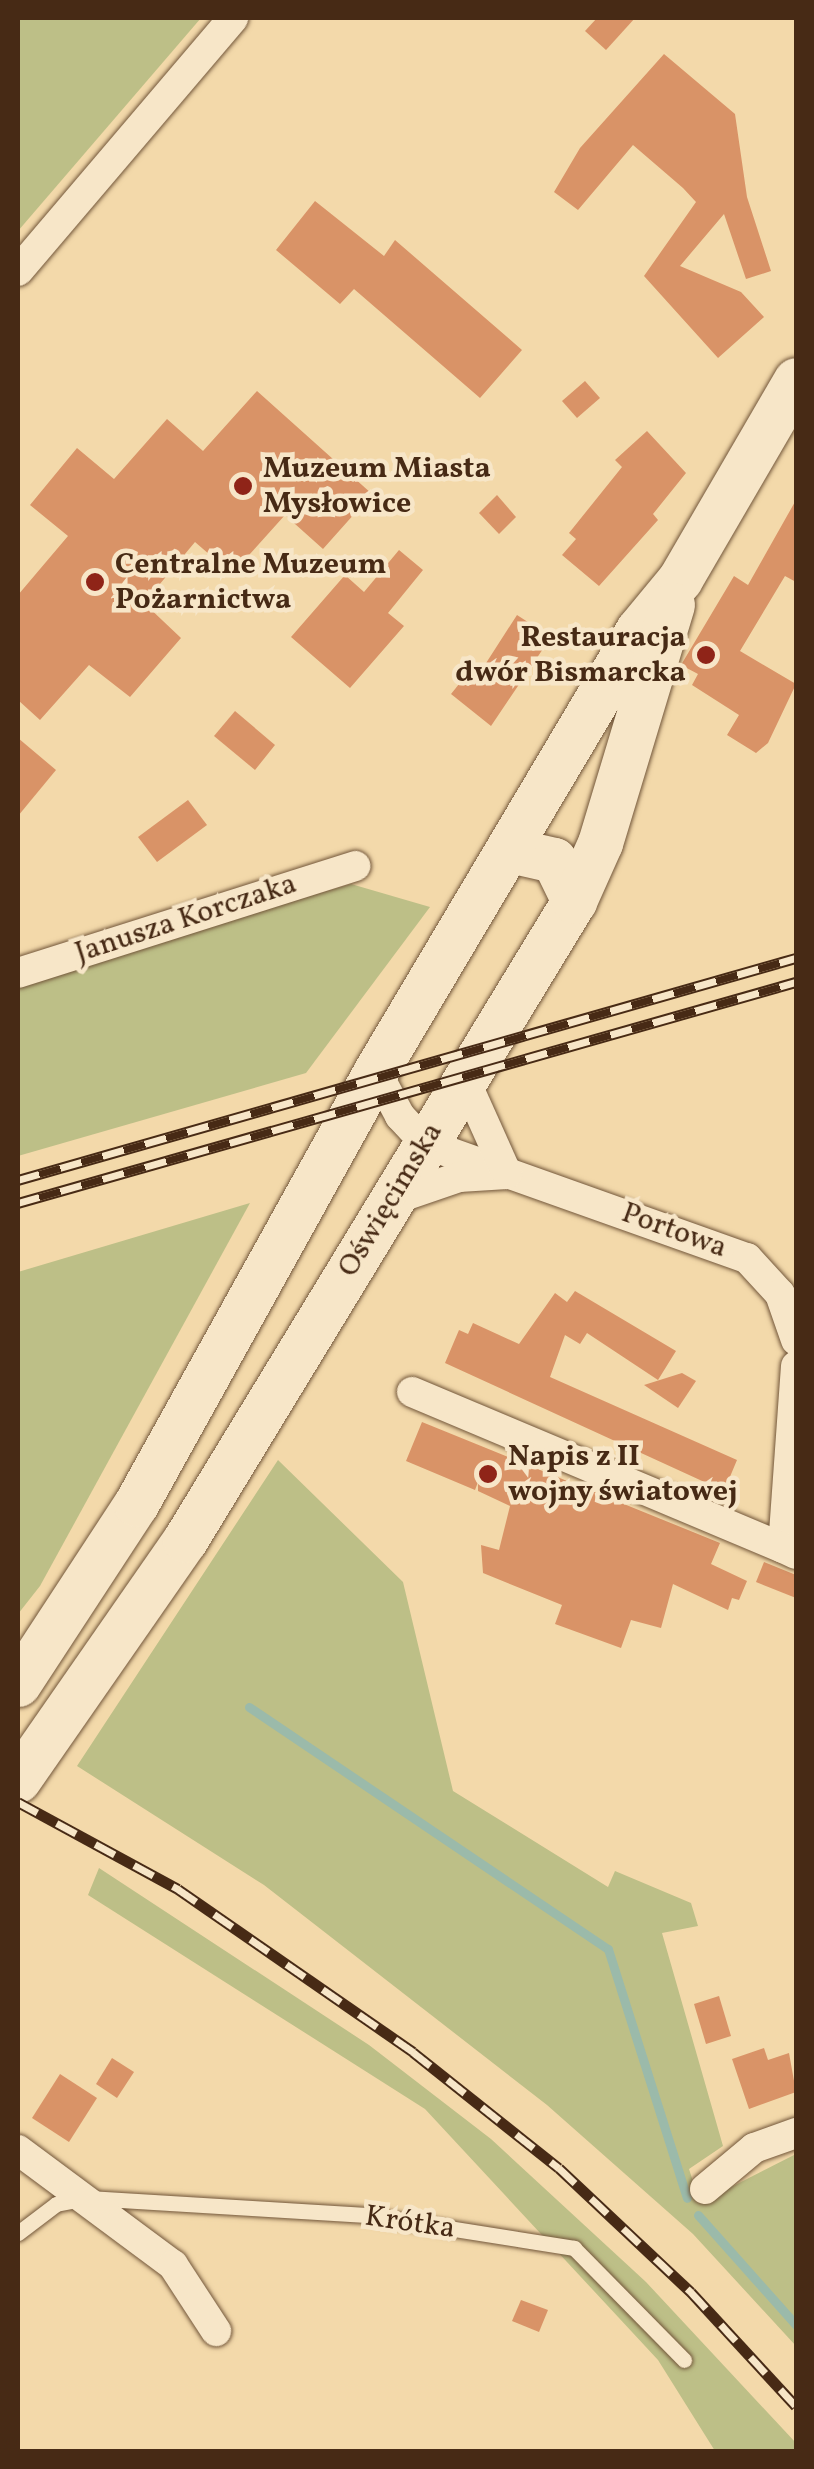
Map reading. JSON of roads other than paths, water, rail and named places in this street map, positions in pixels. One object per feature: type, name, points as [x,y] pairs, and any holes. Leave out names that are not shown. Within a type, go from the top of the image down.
[{"type":"main road","name":"Oświęcimska","points":[[27,1670],[136,1504],[376,1071],[638,630],[680,579],[796,380]]},
{"type":"main road","name":"Oświęcimska","points":[[18,1780],[87,1686],[184,1540],[574,902],[600,844],[680,579]]},
{"type":"main road","points":[[510,850],[554,860],[574,902]]},
{"type":"street","points":[[18,271],[233,18]]},
{"type":"street","name":"Janusza Korczaka","points":[[18,973],[355,866]]},
{"type":"street","points":[[376,1071],[400,1116],[426,1144]]},
{"type":"street","points":[[465,1080],[508,1174]]},
{"type":"street","name":"Portowa","points":[[426,1144],[747,1258],[780,1294],[796,1340]]},
{"type":"street","name":"Portowa","points":[[389,1201],[459,1177],[508,1174]]},
{"type":"street","points":[[412,1392],[790,1551],[796,1366]]},
{"type":"street","points":[[705,2189],[754,2148],[796,2133]]},
{"type":"street","points":[[18,2150],[88,2198],[173,2265],[216,2331]]},
{"type":"lane","name":"Krótka","points":[[18,2234],[56,2204],[88,2198],[366,2215],[574,2248],[684,2360]]},
{"type":"waterway","points":[[249,1707],[608,1949],[687,2198]]},
{"type":"waterway","points":[[698,2215],[796,2325]]},
{"type":"railway","points":[[18,1180],[796,958]]},
{"type":"railway","points":[[18,1203],[796,982]]},
{"type":"railway","points":[[18,1802],[178,1889],[413,2052],[559,2168],[691,2292],[796,2406]]},
{"type":"place","name":"Muzeum Miasta Mysłowice","points":[[243,486]]},
{"type":"place","name":"Centralne Muzeum Pożarnictwa","points":[[95,582]]},
{"type":"place","name":"Restauracja dwór Bismarcka","points":[[706,655]]},
{"type":"place","name":"Napis z II wojny światowej","points":[[488,1474]]}]
